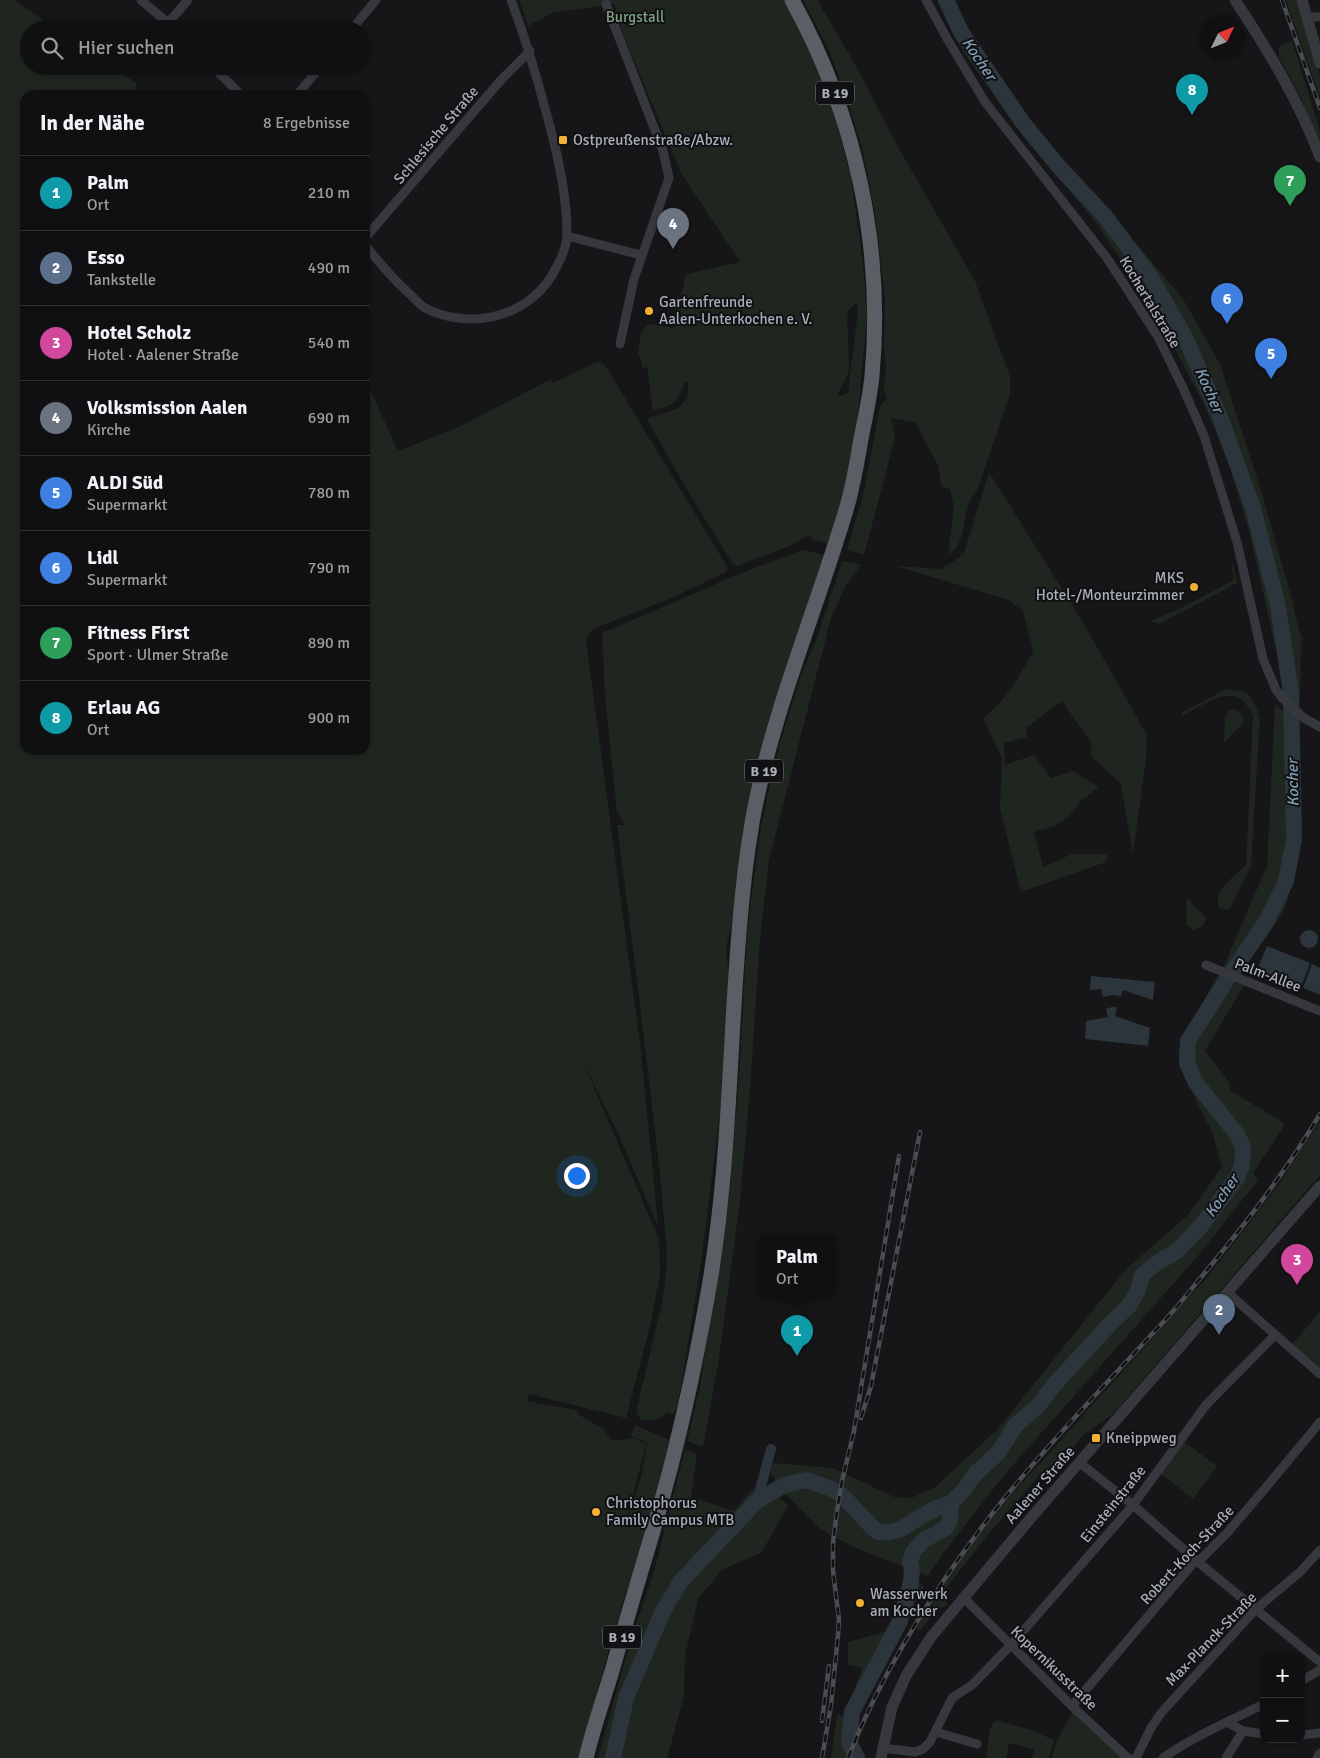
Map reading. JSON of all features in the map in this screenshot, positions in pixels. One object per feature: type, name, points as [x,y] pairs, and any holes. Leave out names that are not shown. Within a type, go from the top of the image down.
[{"type":"highway","name":"B 19","points":[[586,1758],[671,1468],[709,1289],[719,1208],[729,1098],[737,952],[753,819],[773,733],[852,489],[872,374],[874,312],[872,267],[866,212],[856,160],[837,98],[820,55],[792,0]]},
{"type":"street","points":[[142,0],[164,20]]},
{"type":"street","points":[[175,20],[188,0]]},
{"type":"street","points":[[359,20],[376,0]]},
{"type":"street","points":[[370,251],[396,282],[424,307],[451,317],[470,320],[504,315],[524,305],[540,292],[554,272],[563,255],[567,236],[558,155],[530,51],[511,0]]},
{"type":"street","name":"Kochertalstraße","points":[[926,0],[948,42],[985,102],[1107,258],[1158,337],[1183,388],[1210,453],[1237,542],[1263,659],[1276,690],[1283,699],[1304,718],[1320,727]]},
{"type":"street","points":[[1235,0],[1274,60],[1310,130],[1320,157]]},
{"type":"street","points":[[1302,0],[1320,63]]},
{"type":"street","points":[[606,4],[663,151],[669,178],[634,279],[620,344]]},
{"type":"street","points":[[1307,17],[1320,17]]},
{"type":"street","name":"Schlesische Straße","points":[[370,232],[501,80],[530,51]]},
{"type":"street","points":[[221,75],[236,90]]},
{"type":"street","points":[[301,90],[314,75]]},
{"type":"street","points":[[567,236],[641,256]]},
{"type":"street","name":"Palm-Allee","points":[[1206,965],[1320,1011]]},
{"type":"street","name":"Aalener Straße","points":[[881,1753],[892,1707],[906,1676],[930,1637],[1320,1186]]},
{"type":"street","points":[[1228,1292],[1320,1374]]},
{"type":"street","name":"Einsteinstraße","points":[[881,1753],[915,1752],[923,1749],[930,1742],[952,1698],[972,1686],[1011,1645],[1133,1505],[1206,1406],[1275,1335]]},
{"type":"street","name":"Robert-Koch-Straße","points":[[1072,1706],[1195,1561],[1198,1562],[1227,1533],[1320,1422]]},
{"type":"street","points":[[1080,1463],[1320,1662]]},
{"type":"street","name":"Max-Planck-Straße","points":[[1136,1758],[1161,1713],[1256,1609],[1300,1572],[1320,1550]]},
{"type":"street","name":"Kopernikusstraße","points":[[963,1598],[1072,1706],[1128,1758]]},
{"type":"street","points":[[1305,1679],[1320,1670]]},
{"type":"street","points":[[1163,1758],[1191,1740],[1260,1706]]},
{"type":"street","points":[[1227,1722],[1243,1731],[1260,1733]]},
{"type":"street","points":[[1226,1758],[1243,1731]]},
{"type":"street","points":[[936,1732],[978,1744]]},
{"type":"street","points":[[1305,1735],[1320,1733]]},
{"type":"street","points":[[1317,1758],[1320,1753]]},
{"type":"green space","points":[[0,0],[14,0],[44,20],[20,20],[20,75],[125,75],[136,83],[136,90],[20,90],[20,755],[370,755],[370,389],[398,451],[457,428],[551,379],[553,383],[597,362],[605,365],[728,568],[726,572],[674,597],[593,629],[586,640],[641,1051],[658,1223],[617,1131],[583,1062],[659,1239],[660,1275],[651,1322],[626,1418],[529,1394],[527,1401],[575,1410],[581,1416],[602,1428],[613,1441],[633,1438],[646,1444],[623,1535],[642,1473],[647,1443],[631,1436],[635,1425],[669,1440],[640,1557],[624,1598],[578,1758],[0,1758]]},
{"type":"green space","name":"Burgstall","points":[[519,0],[786,0],[829,96],[851,177],[864,272],[867,317],[855,444],[830,544],[814,540],[808,535],[792,545],[737,566],[732,563],[683,483],[647,419],[679,408],[687,398],[689,382],[685,381],[675,402],[666,407],[653,410],[647,367],[643,368],[638,352],[642,330],[649,324],[674,328],[686,274],[740,262],[681,173],[624,37],[614,4],[552,13],[528,26]],"holes":[[[857,302],[858,310],[848,393],[837,397],[849,371],[848,311]]]},
{"type":"green space","points":[[803,0],[817,0],[855,64],[898,147],[975,281],[1010,377],[1010,394],[977,491],[971,498],[961,537],[954,550],[948,555],[954,507],[950,489],[942,487],[938,465],[915,422],[891,418],[895,438],[864,555],[847,550],[863,496],[880,407],[887,398],[883,388],[886,373],[884,349],[885,299],[875,214],[863,151],[848,102],[828,48]]},
{"type":"green space","points":[[939,0],[955,0],[978,48],[1065,170],[1136,243],[1183,299],[1220,364],[1259,484],[1291,595],[1299,631],[1303,637],[1301,642],[1300,700],[1295,696],[1282,676],[1249,531],[1228,461],[1205,407],[1160,320],[1099,227],[1008,114],[964,53]]},
{"type":"green space","points":[[1286,0],[1300,0],[1320,74],[1320,98]]},
{"type":"green space","points":[[1292,41],[1320,131],[1320,142],[1299,94],[1279,57],[1279,46]]},
{"type":"green space","points":[[989,472],[1085,626],[1147,735],[1146,759],[1133,854],[1121,784],[1090,755],[1092,744],[1062,701],[1026,728],[1027,737],[1004,743],[1005,765],[1034,755],[1051,778],[1073,771],[1099,787],[1081,801],[1068,817],[1055,826],[1034,832],[1043,867],[1072,854],[1107,854],[1106,862],[1021,892],[1000,809],[1002,759],[983,718],[1012,688],[1033,651],[1023,611],[1008,600],[896,566],[940,569],[964,553]]},
{"type":"green space","points":[[802,550],[825,555],[793,646],[745,818],[732,922],[726,948],[729,976],[723,1089],[701,1263],[678,1405],[673,1415],[667,1412],[658,1419],[644,1420],[640,1419],[636,1412],[661,1307],[667,1254],[660,1173],[617,825],[625,825],[617,812],[605,697],[602,633],[737,575]]},
{"type":"green space","points":[[842,561],[861,565],[846,585],[831,618],[769,860],[760,938],[750,1090],[740,1201],[718,1365],[703,1447],[687,1441],[700,1387],[729,1200],[740,1063],[747,931],[761,825],[779,746],[801,675],[816,641]]},
{"type":"green space","points":[[1231,565],[1233,565],[1237,583],[1159,624],[1151,621],[1229,583],[1234,579]]},
{"type":"green space","points":[[1227,689],[1241,691],[1250,696],[1260,717],[1251,866],[1229,910],[1219,908],[1218,902],[1219,896],[1226,884],[1246,865],[1253,716],[1246,705],[1238,698],[1230,696],[1211,700],[1182,716],[1182,712]]},
{"type":"green space","points":[[1275,704],[1297,725],[1299,846],[1286,906],[1273,928],[1242,971],[1223,968],[1267,866]]},
{"type":"green space","points":[[1234,709],[1241,713],[1244,722],[1224,743],[1225,716]]},
{"type":"green space","points":[[1187,898],[1206,918],[1203,926],[1193,930],[1186,924]]},
{"type":"green space","points":[[1217,976],[1244,985],[1205,1051],[1229,1082],[1231,1091],[1284,1123],[1253,1173],[1258,1180],[1197,1257],[1005,1474],[928,1576],[856,1548],[820,1529],[785,1494],[770,1472],[773,1463],[833,1468],[894,1497],[911,1498],[934,1488],[997,1430],[1126,1269],[1187,1216],[1222,1167],[1212,1132],[1183,1074],[1178,1050]]},
{"type":"green space","points":[[1320,1121],[1320,1175],[1114,1413],[1081,1437],[1059,1468],[1045,1469],[986,1537],[943,1592],[948,1605],[937,1609],[920,1631],[916,1629],[961,1558],[1003,1504],[1206,1279],[1275,1190]]},
{"type":"green space","points":[[1320,1311],[1320,1368],[1293,1344]]},
{"type":"green space","points":[[1183,1441],[1217,1466],[1193,1499],[1160,1473]]},
{"type":"green space","points":[[685,1449],[697,1454],[691,1497],[734,1511],[752,1489],[776,1494],[788,1506],[761,1553],[722,1570],[698,1599],[685,1656],[684,1696],[667,1758],[598,1758],[629,1646],[655,1568]]},
{"type":"green space","points":[[915,1581],[924,1586],[869,1684],[857,1715],[857,1732],[847,1758],[831,1758],[837,1714],[845,1717],[862,1668],[848,1665],[848,1642],[892,1630]]},
{"type":"green space","points":[[1073,1711],[1123,1758],[1052,1758],[1057,1740]]},
{"type":"green space","points":[[996,1720],[1028,1729],[1054,1740],[1049,1758],[1032,1758],[1034,1749],[1009,1743],[1006,1758],[986,1758],[990,1728]]},
{"type":"shaded area","points":[[1309,930],[1315,933],[1318,939],[1315,945],[1309,948],[1303,945],[1300,939],[1303,933]]},
{"type":"shaded area","points":[[1267,946],[1310,963],[1301,987],[1257,970]]},
{"type":"shaded area","points":[[1312,964],[1320,968],[1320,995],[1303,988]]},
{"type":"shaded area","points":[[1091,976],[1155,982],[1153,1000],[1123,990],[1121,996],[1103,997],[1101,989],[1090,990]]},
{"type":"shaded area","points":[[1117,1007],[1115,1016],[1150,1028],[1148,1046],[1085,1039],[1086,1021],[1108,1017],[1106,1009]]},
{"type":"waterway","name":"Kocher","points":[[613,1758],[626,1698],[663,1611],[681,1581],[757,1501],[784,1485],[806,1480],[832,1489],[842,1495],[878,1532],[899,1530],[936,1508],[951,1503],[964,1490],[976,1473],[999,1452],[1015,1426],[1038,1406],[1053,1386],[1129,1306],[1138,1290],[1142,1275],[1155,1264],[1177,1251],[1201,1226],[1238,1176],[1242,1165],[1243,1146],[1236,1133],[1196,1083],[1187,1063],[1188,1041],[1267,920],[1286,881],[1294,839],[1291,693],[1278,606],[1253,508],[1220,417],[1185,337],[1150,276],[1105,216],[1060,168],[1023,123],[961,32],[946,0]]},
{"type":"waterway","name":"Kocher","points":[[1219,984],[1224,984]]},
{"type":"waterway","points":[[757,1501],[771,1449]]},
{"type":"waterway","points":[[857,1758],[849,1742],[852,1712],[900,1621],[911,1582],[912,1569],[910,1562],[913,1552],[924,1540],[946,1528],[950,1520],[951,1503]]},
{"type":"railway","points":[[1282,0],[1320,108]]},
{"type":"railway","points":[[848,1758],[879,1689],[897,1656],[936,1591],[958,1560],[1003,1500],[1042,1454],[1171,1314],[1222,1252],[1281,1175],[1320,1114]]},
{"type":"railway","points":[[861,1418],[871,1386],[920,1132]]},
{"type":"railway","points":[[822,1758],[831,1705],[839,1620],[833,1571],[833,1543],[837,1511],[854,1431],[899,1156]]},
{"type":"railway","points":[[822,1721],[829,1666]]},
{"type":"place","name":"Erlau AG","points":[[1192,115]]},
{"type":"place","name":"Ostpreußenstraße/Abzw.","points":[[563,140]]},
{"type":"place","name":"Fitness First","points":[[1290,206]]},
{"type":"place","name":"Volksmission Aalen","points":[[673,249]]},
{"type":"place","name":"Gartenfreunde Aalen-Unterkochen e. V.","points":[[649,311]]},
{"type":"place","name":"Lidl","points":[[1227,324]]},
{"type":"place","name":"ALDI Süd","points":[[1271,379]]},
{"type":"place","name":"MKS Hotel-/Monteurzimmer","points":[[1194,587]]},
{"type":"place","name":"Hotel Scholz","points":[[1297,1285]]},
{"type":"place","name":"Esso","points":[[1219,1335]]},
{"type":"place","name":"Palm","points":[[797,1356]]},
{"type":"place","name":"Kneippweg","points":[[1096,1438]]},
{"type":"place","name":"Christophorus Family Campus MTB","points":[[596,1512]]},
{"type":"place","name":"Wasserwerk am Kocher","points":[[860,1603]]}]
